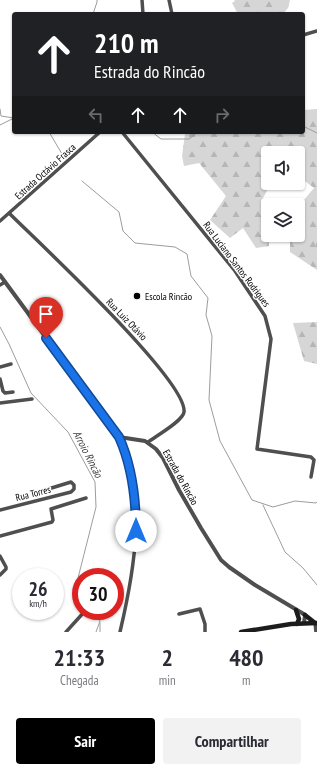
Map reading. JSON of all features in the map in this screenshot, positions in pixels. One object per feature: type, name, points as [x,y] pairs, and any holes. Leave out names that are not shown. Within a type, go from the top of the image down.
[{"type":"main road","points":[[296,610],[299,619],[297,624]]},
{"type":"main road","points":[[305,615],[316,623]]},
{"type":"main road","points":[[240,632],[304,623],[316,623]]},
{"type":"street","points":[[142,0],[143,12]]},
{"type":"street","points":[[169,0],[172,12]]},
{"type":"street","points":[[305,34],[317,31]]},
{"type":"street","name":"Estrada Octávio Frasca","points":[[0,221],[10,214],[98,134]]},
{"type":"street","name":"Rua Luciano Santos Rodrigues","points":[[124,134],[235,271],[265,316],[271,340],[257,449],[311,457],[314,460],[311,477]]},
{"type":"street","name":"Rua Luiz Otávio","points":[[10,214],[131,334],[154,360],[183,401],[185,410],[182,417],[148,442]]},
{"type":"street","points":[[0,275],[119,437],[124,449],[131,472],[136,508],[136,531],[132,571],[120,632]]},
{"type":"street","points":[[0,285],[5,282]]},
{"type":"street","points":[[0,367],[11,364]]},
{"type":"street","points":[[0,379],[3,391],[5,393],[13,392]]},
{"type":"street","points":[[0,403],[32,399]]},
{"type":"street","points":[[119,437],[138,438],[148,442]]},
{"type":"street","name":"Estrada do Rincão","points":[[148,442],[163,458],[179,490],[221,560],[237,574],[305,615]]},
{"type":"street","name":"Rua Torres","points":[[0,510],[71,492],[74,485],[71,482],[45,490]]},
{"type":"street","points":[[0,536],[52,522],[51,509],[86,498]]},
{"type":"street","points":[[0,556],[6,567],[0,575]]},
{"type":"street","points":[[179,614],[200,609],[205,624],[205,632]]},
{"type":"street","name":"Estrada do Rincão","points":[[296,610],[304,623]]},
{"type":"street","points":[[304,623],[305,615]]},
{"type":"street","points":[[66,632],[76,620]]},
{"type":"street","points":[[316,623],[316,632]]},
{"type":"green space","points":[[234,0],[290,0],[288,8],[285,12],[237,12],[232,3],[235,1]]},
{"type":"green space","points":[[317,109],[317,270],[290,252],[290,242],[305,242],[305,199],[314,188],[305,181],[305,146],[261,146],[261,190],[267,190],[263,198],[261,198],[261,242],[269,242],[269,246],[256,248],[243,228],[230,238],[210,220],[226,196],[199,163],[184,166],[182,156],[185,134],[305,134],[305,110]]},
{"type":"green space","points":[[317,322],[317,364],[304,361],[293,323]]},
{"type":"waterway","name":"Arroio Rincão","points":[[94,12],[97,0]]},
{"type":"waterway","points":[[0,109],[1,116],[12,118]]},
{"type":"waterway","name":"Arroio Rincão","points":[[0,125],[12,119]]},
{"type":"waterway","points":[[305,127],[317,133]]},
{"type":"waterway","points":[[50,134],[65,159]]},
{"type":"waterway","points":[[155,134],[161,139],[189,139],[195,134]]},
{"type":"waterway","points":[[82,181],[119,212],[123,231],[135,243],[175,247],[187,254],[191,276],[208,298],[206,315],[212,336],[209,400],[220,441],[252,500],[273,507],[295,501],[317,502]]},
{"type":"waterway","name":"Arroio Rincão","points":[[0,327],[31,393],[68,432],[95,482],[96,507],[81,568]]},
{"type":"waterway","points":[[263,505],[285,552],[303,568],[317,585]]},
{"type":"waterway","name":"Arroio Rincão","points":[[96,632],[100,620]]},
{"type":"waterway","name":"Arroio Rincão","points":[[100,623],[100,632]]},
{"type":"place","name":"Escola Rincão","points":[[137,296]]},
{"type":"route","points":[[46,338],[119,437],[131,472],[136,508],[136,531]]}]
